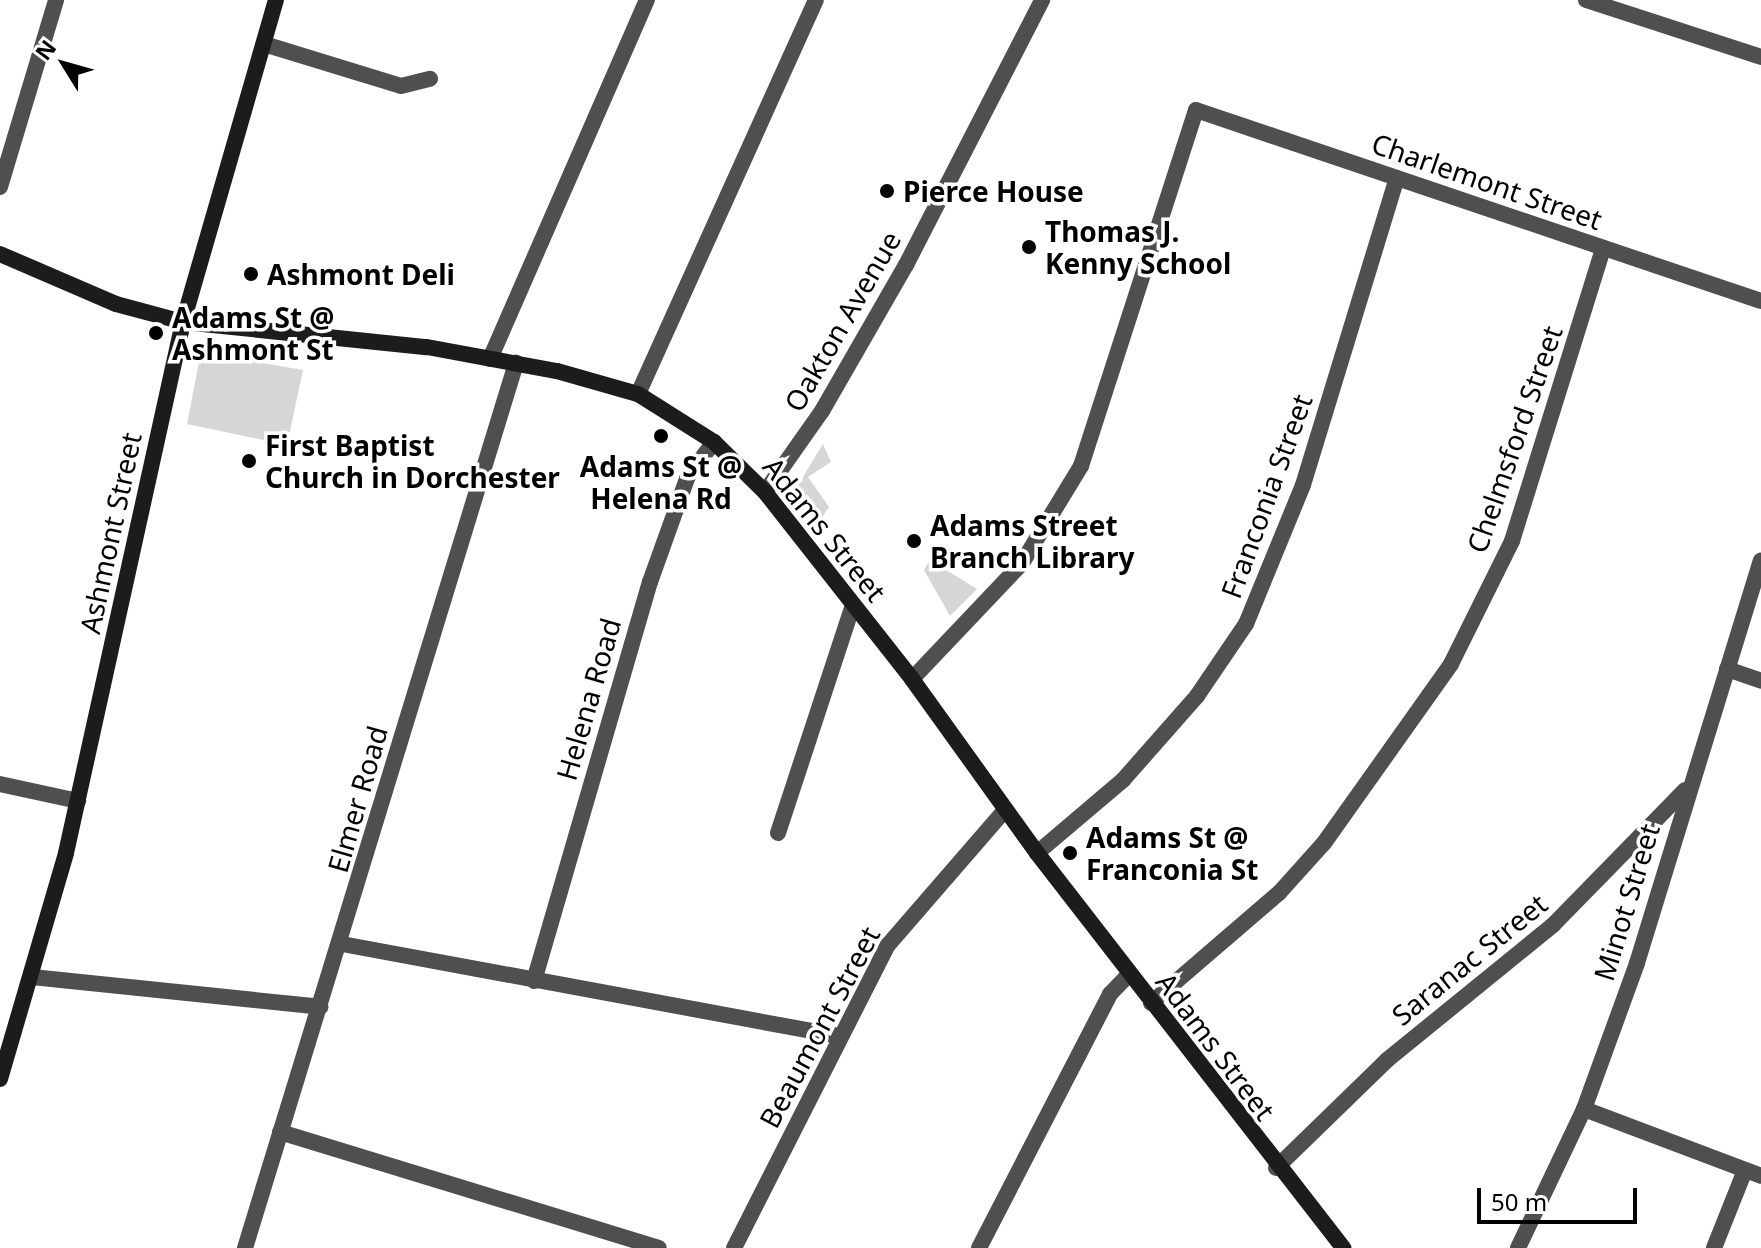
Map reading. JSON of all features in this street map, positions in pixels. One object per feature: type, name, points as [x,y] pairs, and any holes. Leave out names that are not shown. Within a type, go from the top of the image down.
[{"type":"main road","name":"Ashmont Street","points":[[0,1079],[32,977],[78,801],[183,322],[276,0]]},
{"type":"main road","name":"Adams Street","points":[[0,254],[116,304],[183,322],[516,363],[638,394],[714,442],[765,492],[912,679],[1037,853],[1276,1168],[1343,1248]]},
{"type":"street","points":[[0,187],[56,0]]},
{"type":"street","points":[[490,359],[647,0]]},
{"type":"street","points":[[638,394],[816,0]]},
{"type":"street","name":"Oakton Avenue","points":[[765,492],[822,411],[906,265],[1042,0]]},
{"type":"street","points":[[1586,0],[1633,6],[1761,57]]},
{"type":"street","points":[[264,44],[401,86],[430,79]]},
{"type":"street","name":"Charlemont Street","points":[[912,679],[1022,563],[1081,466],[1196,110],[1761,301]]},
{"type":"street","name":"Franconia Street","points":[[1037,853],[1123,780],[1197,696],[1246,624],[1303,485],[1397,178]]},
{"type":"street","name":"Chelmsford Street","points":[[1151,1003],[1279,893],[1324,843],[1451,664],[1512,541],[1603,248]]},
{"type":"street","name":"Elmer Road","points":[[245,1248],[342,944],[516,363]]},
{"type":"street","name":"Helena Road","points":[[534,981],[650,582],[688,476],[714,442]]},
{"type":"street","name":"Minot Street","points":[[1518,1248],[1584,1109],[1761,561]]},
{"type":"street","points":[[778,833],[853,605]]},
{"type":"street","points":[[1727,669],[1761,681]]},
{"type":"street","points":[[0,784],[78,801]]},
{"type":"street","name":"Saranac Street","points":[[1276,1168],[1387,1060],[1564,915],[1688,786]]},
{"type":"street","name":"Beaumont Street","points":[[734,1248],[839,1036],[888,945],[1005,810]]},
{"type":"street","points":[[342,944],[839,1036]]},
{"type":"street","points":[[979,1248],[1110,994],[1129,974]]},
{"type":"street","points":[[32,977],[320,1007]]},
{"type":"street","points":[[1584,1109],[1753,1173],[1714,1248]]},
{"type":"street","points":[[280,1132],[659,1248]]},
{"type":"shaded area","points":[[210,354],[303,370],[287,445],[187,424],[199,362]]},
{"type":"shaded area","points":[[823,444],[831,462],[808,477],[829,507],[821,519],[795,490]]},
{"type":"shaded area","points":[[930,560],[977,589],[950,616],[924,570]]},
{"type":"place","name":"Pierce House","points":[[887,191]]},
{"type":"place","name":"Thomas J. Kenny School","points":[[1029,247]]},
{"type":"place","name":"Ashmont Deli","points":[[251,274]]},
{"type":"place","name":"Adams St @ Ashmont St","points":[[156,333]]},
{"type":"place","name":"Adams St @ Helena Rd","points":[[661,436]]},
{"type":"place","name":"First Baptist Church in Dorchester","points":[[249,461]]},
{"type":"place","name":"Adams Street Branch Library","points":[[914,541]]},
{"type":"place","name":"Adams St @ Franconia St","points":[[1070,853]]}]
